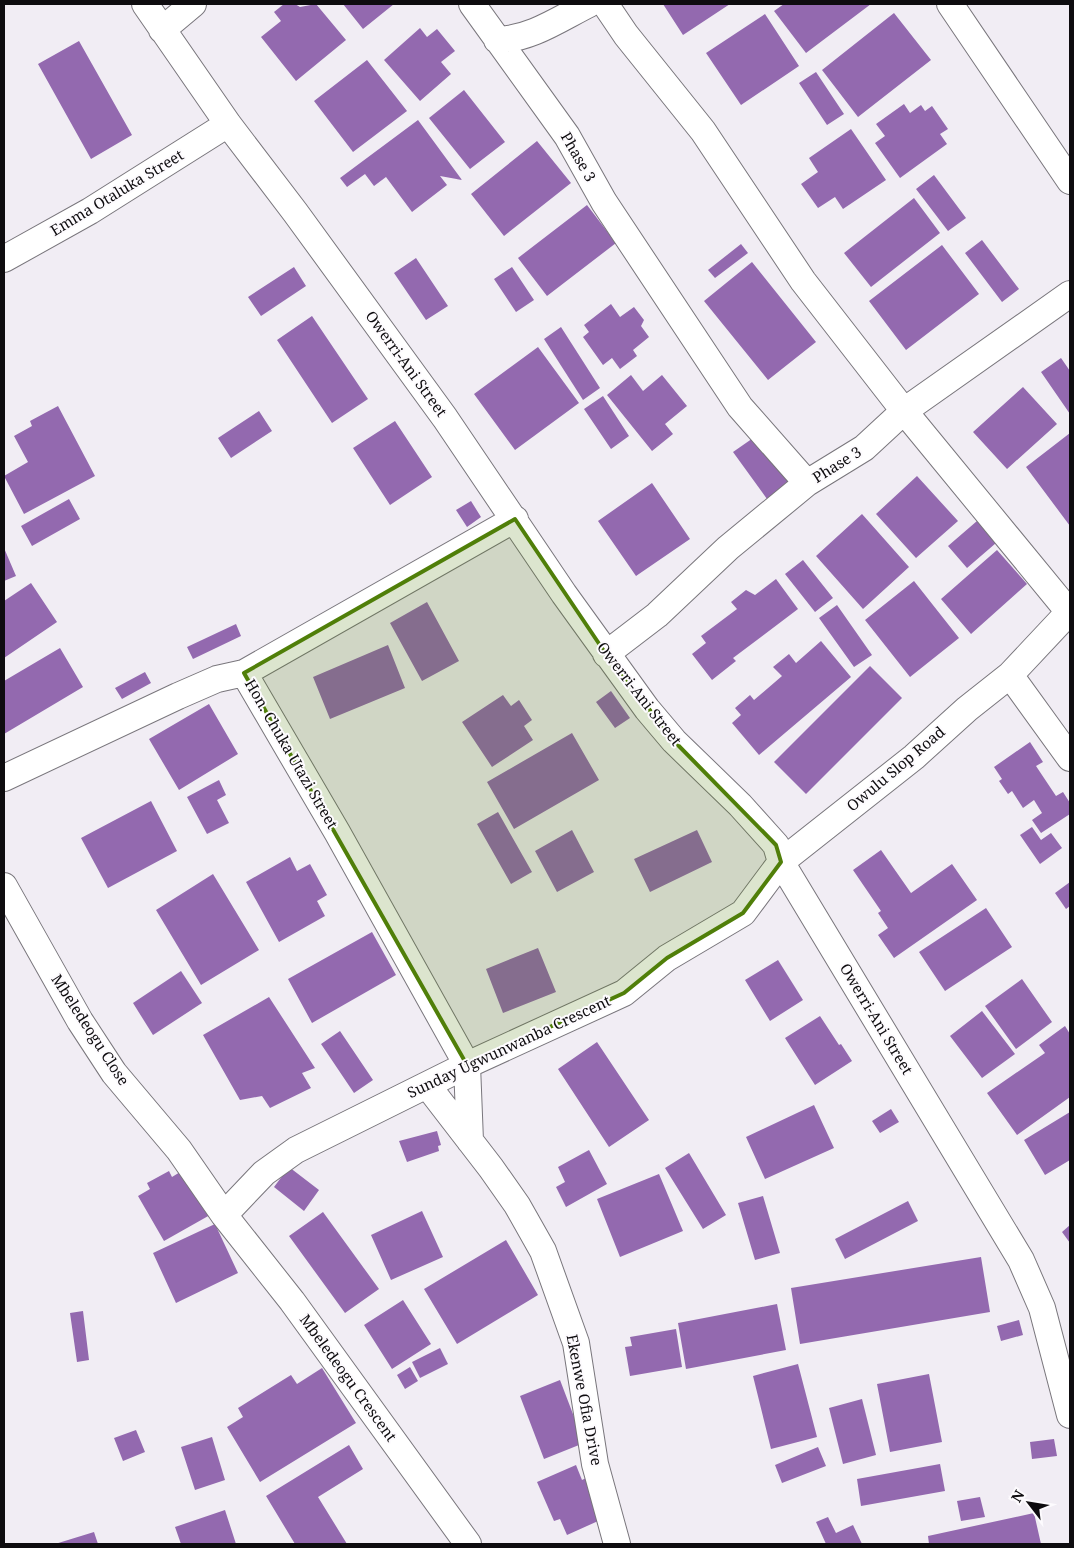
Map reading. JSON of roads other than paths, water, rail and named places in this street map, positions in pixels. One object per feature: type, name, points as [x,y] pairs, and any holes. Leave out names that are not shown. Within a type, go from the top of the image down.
[{"type":"street","name":"Owerri-Ani Street","points":[[145,4],[228,124],[353,291],[515,519],[606,654],[674,741],[740,805],[776,845],[781,862],[1021,1260],[1042,1308],[1064,1368],[1070,1415]]},
{"type":"street","points":[[162,30],[193,4]]},
{"type":"street","name":"Phase 3","points":[[472,4],[567,136],[604,202],[740,407],[807,483],[864,448],[904,411],[1070,294]]},
{"type":"street","points":[[497,40],[510,40],[542,29],[588,4]]},
{"type":"street","points":[[605,4],[626,35],[703,131],[803,281],[904,411],[1070,612]]},
{"type":"street","points":[[950,4],[1066,163]]},
{"type":"street","name":"Emma Otaluka Street","points":[[4,259],[90,212],[228,124]]},
{"type":"street","points":[[606,654],[657,615],[728,548],[807,483]]},
{"type":"street","points":[[244,673],[515,519]]},
{"type":"street","name":"Owulu Slop Road","points":[[781,862],[914,757],[967,709],[1010,675],[1070,612]]},
{"type":"street","name":"Hon. Chuka Utazi Street","points":[[4,778],[178,696],[217,679],[244,673],[337,832],[468,1064]]},
{"type":"street","points":[[1010,675],[1070,758]]},
{"type":"street","name":"Sunday Ugwunwanba Crescent","points":[[224,1215],[277,1163],[296,1150],[468,1064],[624,993],[667,958],[743,913],[781,862]]},
{"type":"street","name":"Mbeledeogu Close","points":[[4,886],[80,1021],[114,1073],[179,1150],[224,1215]]},
{"type":"street","points":[[468,1064],[470,1141]]},
{"type":"street","name":"Ekenwe Ofia Drive","points":[[427,1085],[517,1205],[543,1251],[576,1343],[596,1464],[616,1544]]},
{"type":"street","name":"Mbeledeogu Crescent","points":[[224,1215],[292,1301],[468,1544]]}]
